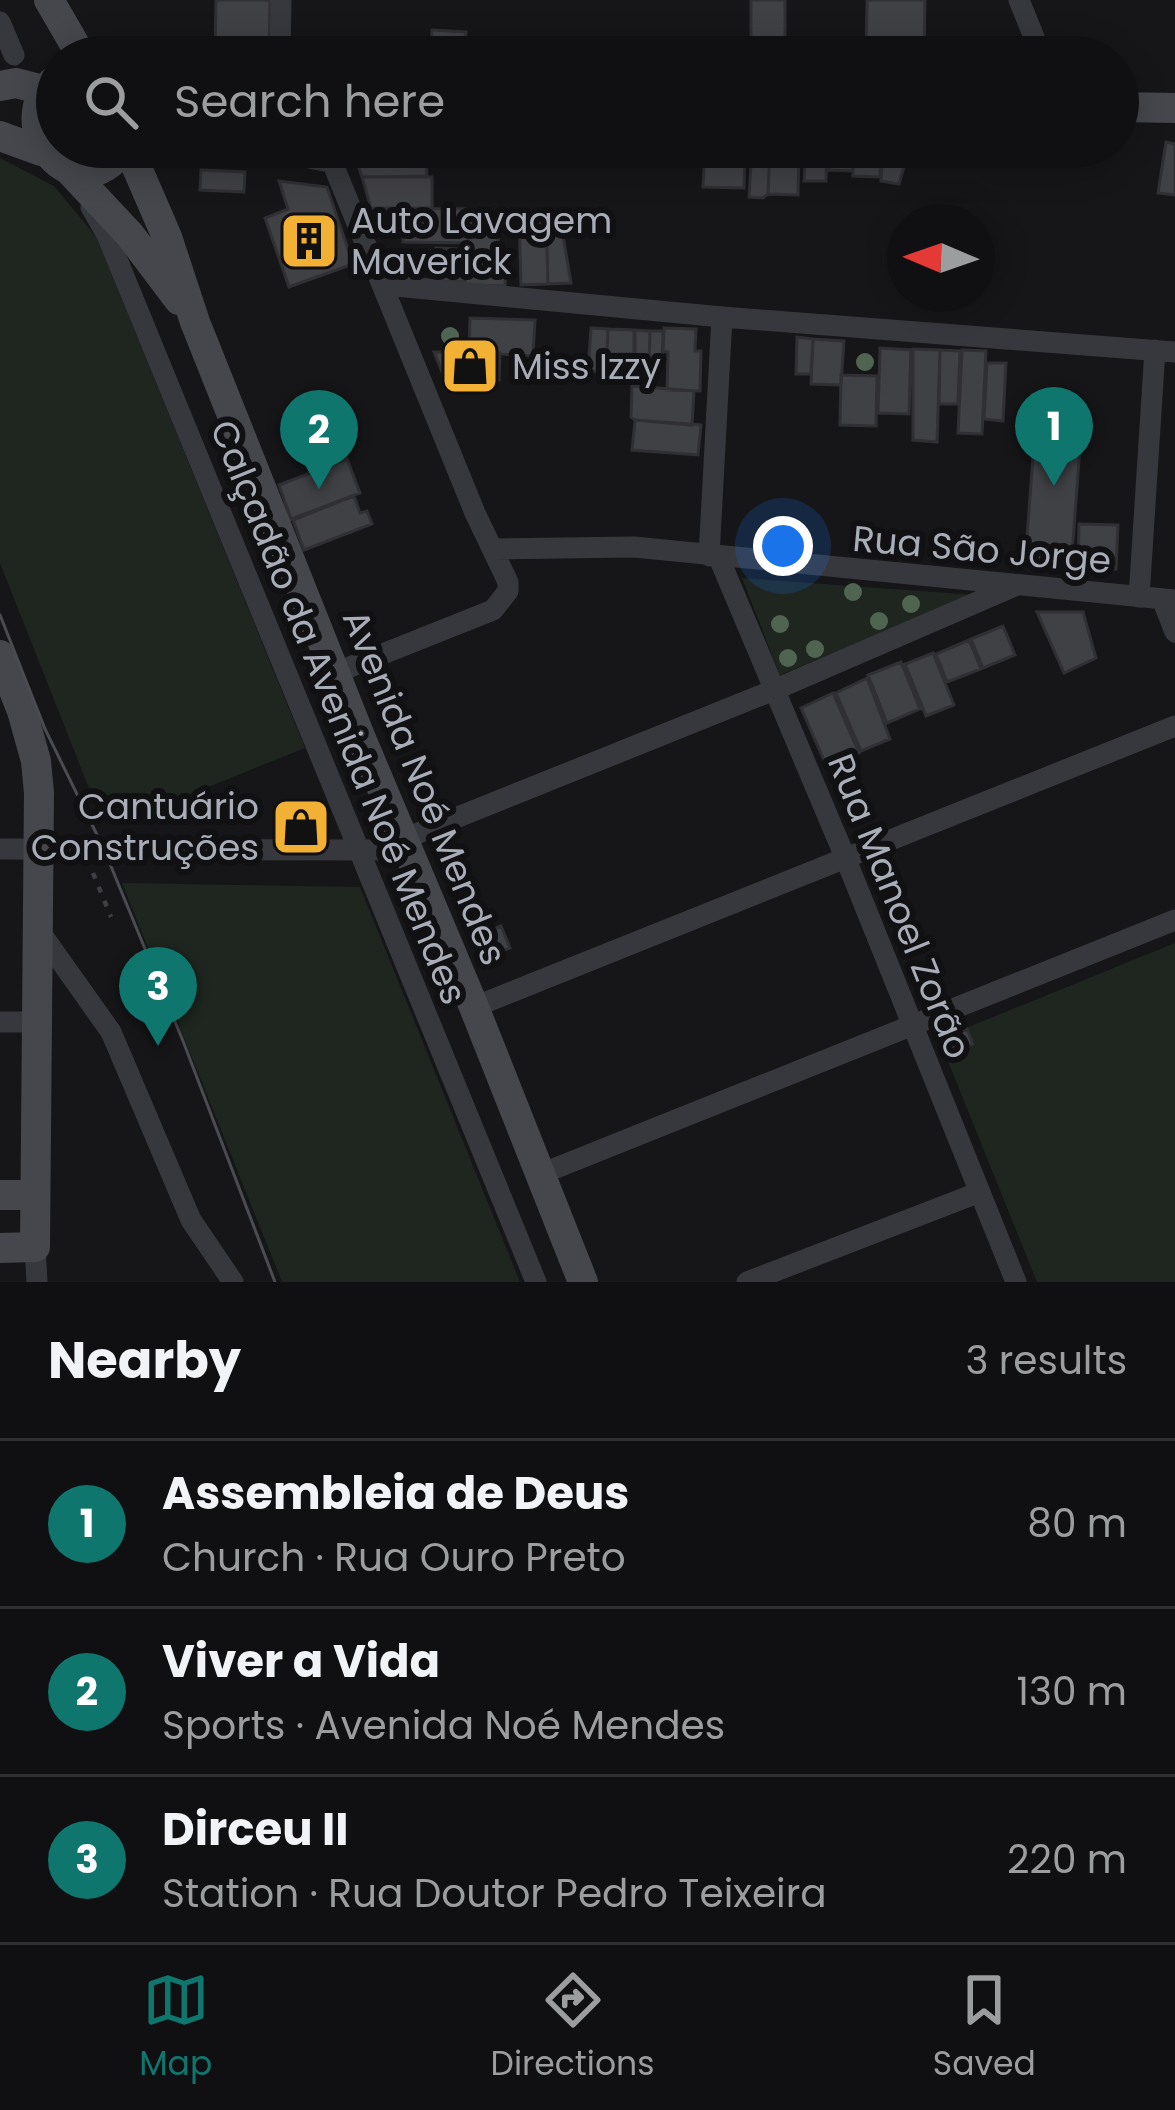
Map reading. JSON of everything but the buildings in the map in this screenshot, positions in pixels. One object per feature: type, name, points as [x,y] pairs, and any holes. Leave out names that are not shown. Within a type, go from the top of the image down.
[{"type":"main road","points":[[49,0],[70,36]]},
{"type":"main road","points":[[0,86],[36,84]]},
{"type":"main road","points":[[36,102],[32,120],[36,136]]},
{"type":"main road","points":[[1139,107],[1175,108]]},
{"type":"main road","name":"Avenida Noé Mendes","points":[[0,136],[36,150]]},
{"type":"main road","name":"Avenida Noé Mendes","points":[[59,168],[71,172],[148,257],[195,322]]},
{"type":"main road","points":[[71,172],[104,168]]},
{"type":"main road","name":"Avenida Noé Mendes","points":[[136,168],[583,1282]]},
{"type":"main road","points":[[0,1248],[35,1247],[41,850],[36,761],[1,659]]},
{"type":"main road","points":[[0,1195],[34,1195]]},
{"type":"street","points":[[280,36],[281,0]]},
{"type":"street","points":[[1019,0],[1034,36]]},
{"type":"street","points":[[0,22],[14,55]]},
{"type":"street","points":[[334,168],[476,513],[496,548],[508,591],[493,610],[335,673]]},
{"type":"street","name":"Calçadão da Avenida Noé Mendes","points":[[71,172],[107,235],[536,1282]]},
{"type":"street","points":[[385,285],[1165,351],[1159,599],[1175,632]]},
{"type":"street","points":[[714,557],[722,317]]},
{"type":"street","name":"Rua São Jorge","points":[[496,548],[634,547],[1159,599]]},
{"type":"street","name":"Rua Manoel Zorão","points":[[714,557],[845,856],[1016,1282]]},
{"type":"street","points":[[0,849],[376,850],[774,690],[1017,585]]},
{"type":"street","points":[[474,1007],[1175,726]]},
{"type":"street","points":[[541,1174],[1175,920]]},
{"type":"street","points":[[38,928],[111,1032],[191,1220],[232,1282]]},
{"type":"street","points":[[0,1022],[38,1022]]},
{"type":"street","points":[[747,1282],[980,1192]]},
{"type":"street","points":[[35,1247],[37,1282]]},
{"type":"path","points":[[95,879],[111,917]]},
{"type":"shaded area","points":[[0,158],[54,186],[97,238],[305,748],[116,824],[98,811],[0,563]]},
{"type":"shaded area","points":[[742,578],[975,595],[780,675]]},
{"type":"shaded area","points":[[122,883],[360,887],[520,1282],[282,1282]]},
{"type":"shaded area","points":[[1175,943],[1175,1282],[1037,1282],[939,1039]]},
{"type":"tram line","points":[[0,615],[45,729],[103,847],[183,1041],[275,1282]]},
{"type":"place","name":"Auto Lavagem Maverick","points":[[309,241]]},
{"type":"place","name":"Miss Izzy","points":[[470,366]]},
{"type":"place","name":"Assembleia de Deus","points":[[1054,486]]},
{"type":"place","name":"Viver a Vida","points":[[319,489]]},
{"type":"place","name":"Cantuário Construções","points":[[301,827]]},
{"type":"place","name":"Dirceu II","points":[[158,1046]]}]
